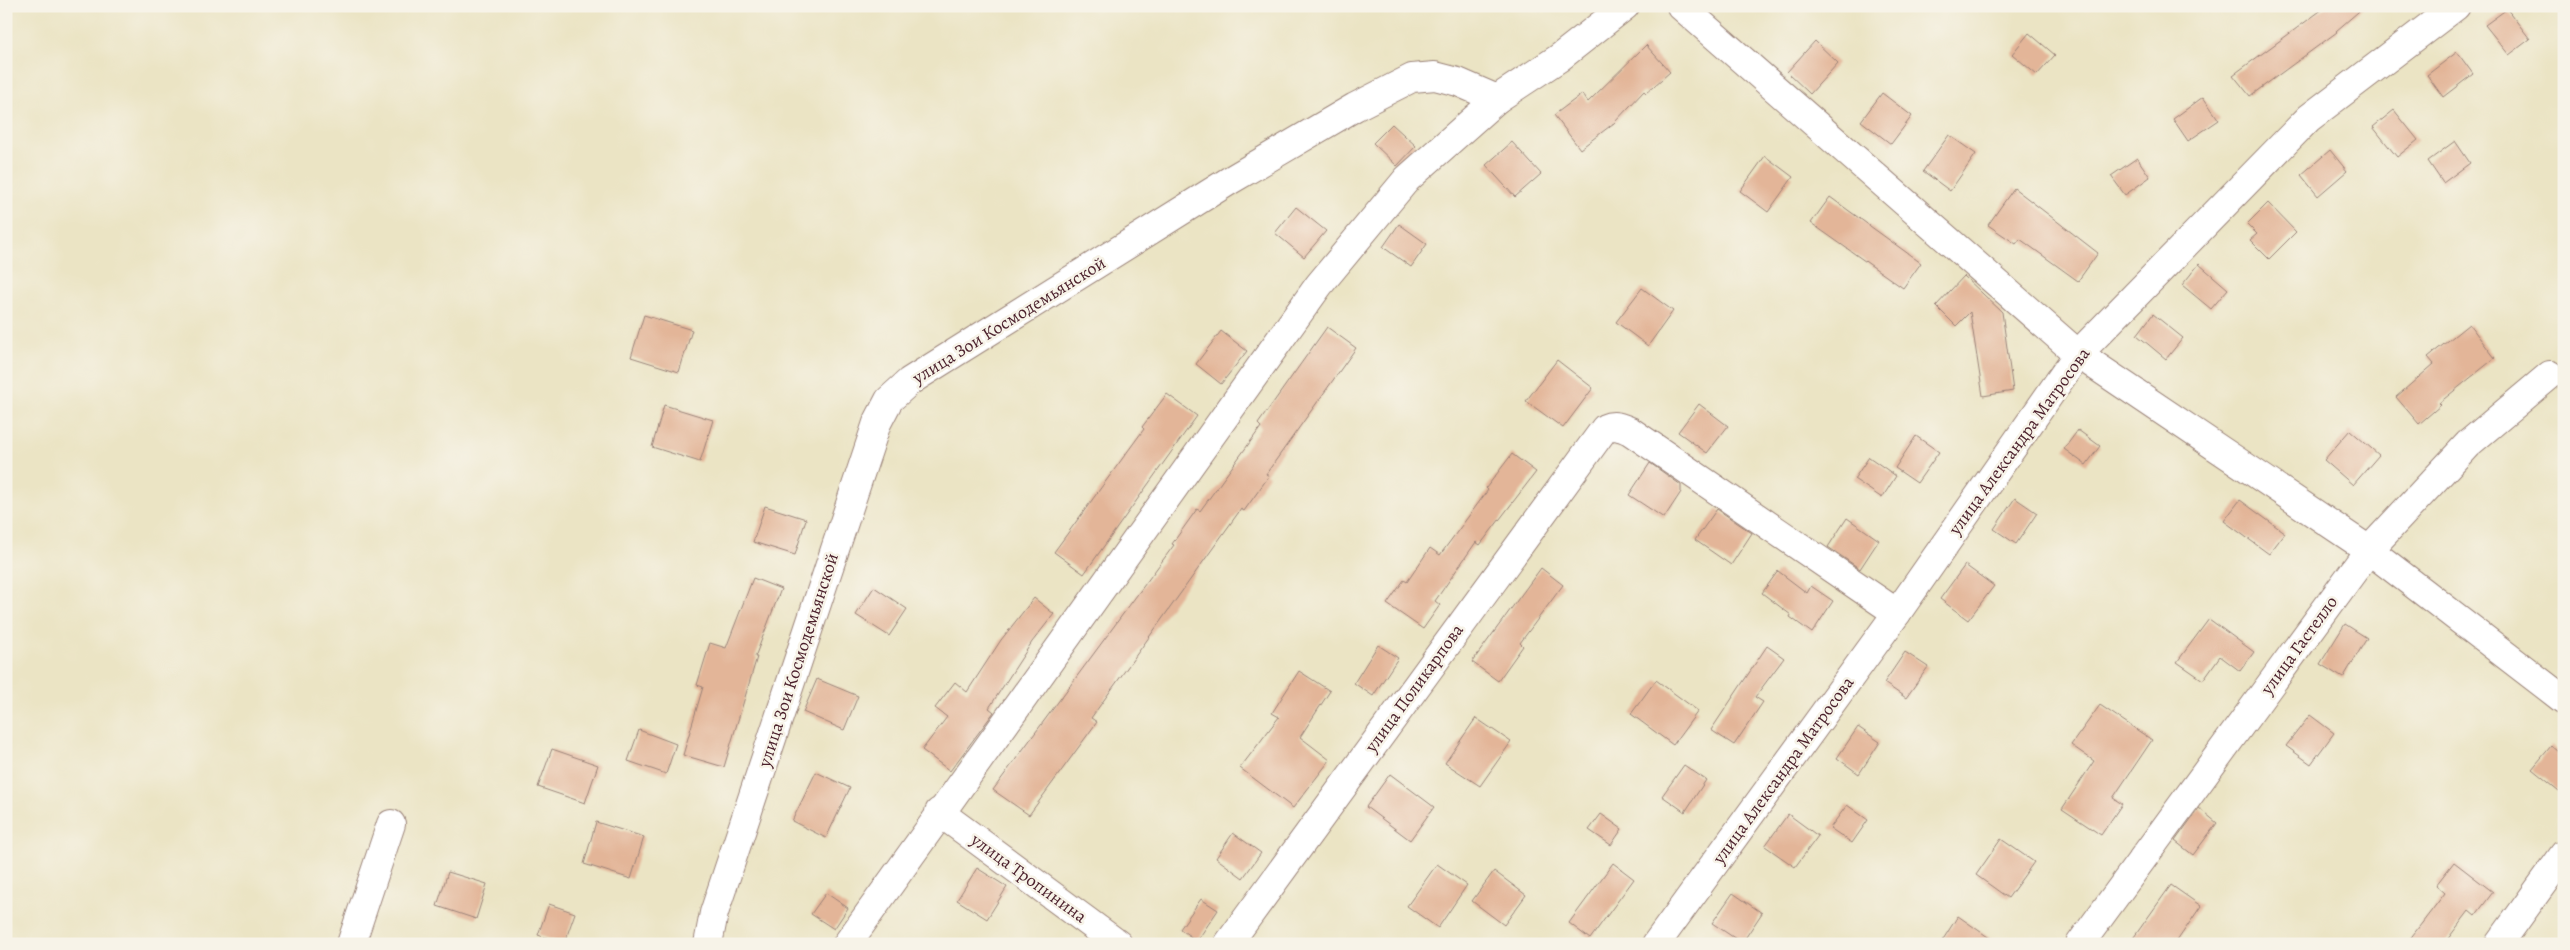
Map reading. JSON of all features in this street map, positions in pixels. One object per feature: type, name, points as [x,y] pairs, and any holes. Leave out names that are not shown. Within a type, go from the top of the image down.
[{"type":"street","points":[[847,944],[939,812],[1319,284],[1407,179],[1497,99],[1559,58],[1625,6]]},
{"type":"street","points":[[1681,6],[2078,354],[2369,550],[2564,700]]},
{"type":"street","name":"улица Александра Матросова","points":[[1656,944],[1898,613],[2078,354],[2309,118],[2456,6]]},
{"type":"street","name":"улица Зои Космодемьянской","points":[[708,944],[714,913],[876,422],[889,400],[910,381],[1229,181],[1355,108],[1412,78],[1435,76],[1458,82],[1497,99]]},
{"type":"street","name":"улица Гастелло","points":[[2080,944],[2369,550],[2468,444],[2550,375]]},
{"type":"street","name":"улица Поликарпова","points":[[1228,944],[1600,433],[1611,425],[1630,431],[1898,613]]},
{"type":"street","name":"улица Тропинина","points":[[939,812],[1118,944]]},
{"type":"street","points":[[351,944],[391,824]]},
{"type":"street","points":[[2499,944],[2564,854]]},
{"type":"building","points":[[2327,6],[2365,6],[2337,32],[2250,96],[2233,75]]},
{"type":"building","points":[[2507,9],[2530,39],[2509,55],[2485,25]]},
{"type":"building","points":[[2029,33],[2055,55],[2037,75],[2012,54]]},
{"type":"building","points":[[1815,41],[1838,63],[1810,94],[1787,72]]},
{"type":"building","points":[[1646,45],[1670,72],[1646,93],[1644,91],[1614,123],[1580,149],[1554,115],[1582,94],[1588,102]]},
{"type":"building","points":[[2457,52],[2473,74],[2443,97],[2427,75]]},
{"type":"building","points":[[1882,93],[1912,116],[1891,144],[1861,121]]},
{"type":"building","points":[[2203,97],[2219,120],[2188,141],[2173,119]]},
{"type":"building","points":[[2394,110],[2418,140],[2397,157],[2373,127]]},
{"type":"building","points":[[1392,124],[1416,146],[1397,166],[1373,143]]},
{"type":"building","points":[[1949,135],[1976,154],[1950,191],[1923,171]]},
{"type":"building","points":[[2455,141],[2470,163],[2443,183],[2428,161]]},
{"type":"building","points":[[1512,142],[1541,174],[1515,197],[1486,165]]},
{"type":"building","points":[[2330,150],[2347,171],[2318,196],[2301,175]]},
{"type":"building","points":[[1765,156],[1793,177],[1768,212],[1740,191]]},
{"type":"building","points":[[2137,158],[2150,177],[2125,195],[2111,176]]},
{"type":"building","points":[[2014,188],[2098,253],[2078,281],[2020,239],[2016,244],[1988,225]]},
{"type":"building","points":[[1830,197],[1921,263],[1903,288],[1811,223]]},
{"type":"building","points":[[2268,203],[2296,232],[2269,259],[2250,240],[2257,234],[2247,224]]},
{"type":"building","points":[[1296,207],[1326,231],[1304,257],[1275,233]]},
{"type":"building","points":[[1399,224],[1427,244],[1411,267],[1383,247]]},
{"type":"building","points":[[2199,264],[2228,289],[2211,309],[2182,285]]},
{"type":"building","points":[[1964,276],[2002,312],[2013,391],[1983,396],[1970,312],[1956,326],[1936,306]]},
{"type":"building","points":[[1642,288],[1673,311],[1648,346],[1616,322]]},
{"type":"building","points":[[2153,314],[2183,338],[2166,359],[2137,335]]},
{"type":"building","points":[[644,315],[692,330],[679,372],[631,357]]},
{"type":"building","points":[[2469,324],[2495,358],[2439,403],[2441,405],[2419,424],[2396,397],[2434,364],[2428,357]]},
{"type":"building","points":[[1327,327],[1356,348],[1266,474],[1269,476],[1244,511],[1241,509],[1091,718],[1097,722],[1029,815],[993,790],[1174,545],[1172,544],[1197,509],[1200,511],[1261,427],[1258,424]]},
{"type":"building","points":[[1221,331],[1247,351],[1221,384],[1196,364]]},
{"type":"building","points":[[1557,360],[1593,388],[1563,428],[1526,401]]},
{"type":"building","points":[[1167,394],[1197,416],[1084,574],[1054,552],[1144,429],[1142,427]]},
{"type":"building","points":[[1699,404],[1728,426],[1707,453],[1678,432]]},
{"type":"building","points":[[664,405],[713,420],[700,462],[652,447]]},
{"type":"building","points":[[2078,430],[2100,446],[2086,465],[2064,449]]},
{"type":"building","points":[[2350,430],[2379,455],[2353,485],[2324,460]]},
{"type":"building","points":[[1916,436],[1939,452],[1917,483],[1895,468]]},
{"type":"building","points":[[1512,454],[1536,472],[1480,545],[1476,542],[1435,601],[1440,605],[1423,629],[1387,604],[1404,580],[1407,582],[1430,548],[1440,555]]},
{"type":"building","points":[[1869,457],[1896,476],[1882,498],[1854,479]]},
{"type":"building","points":[[1650,463],[1681,485],[1681,492],[1664,518],[1629,495]]},
{"type":"building","points":[[2015,498],[2037,513],[2016,544],[1994,529]]},
{"type":"building","points":[[2240,500],[2285,533],[2269,554],[2224,521]]},
{"type":"building","points":[[765,506],[806,519],[795,555],[753,542]]},
{"type":"building","points":[[1717,509],[1752,533],[1731,565],[1695,540]]},
{"type":"building","points":[[1847,518],[1879,540],[1860,569],[1828,547]]},
{"type":"building","points":[[1965,565],[1994,586],[1968,620],[1940,599]]},
{"type":"building","points":[[1541,568],[1563,585],[1520,643],[1523,646],[1498,681],[1472,662]]},
{"type":"building","points":[[1778,571],[1807,593],[1811,586],[1833,601],[1812,633],[1762,593]]},
{"type":"building","points":[[753,578],[781,589],[755,657],[757,657],[724,767],[683,755],[703,687],[697,685],[710,643],[726,648]]},
{"type":"building","points":[[874,587],[907,609],[889,636],[856,615]]},
{"type":"building","points":[[1034,598],[1054,614],[1032,642],[989,708],[994,712],[950,771],[922,750],[947,717],[935,708],[955,682],[967,692],[1001,640]]},
{"type":"building","points":[[2209,619],[2254,652],[2240,671],[2220,656],[2203,680],[2177,662]]},
{"type":"building","points":[[2345,624],[2367,638],[2343,678],[2320,664]]},
{"type":"building","points":[[1378,645],[1398,658],[1373,696],[1354,683]]},
{"type":"building","points":[[1767,646],[1784,658],[1755,697],[1763,702],[1734,745],[1711,730]]},
{"type":"building","points":[[1905,652],[1928,667],[1906,698],[1884,683]]},
{"type":"building","points":[[1299,671],[1330,691],[1300,737],[1330,760],[1293,808],[1240,768],[1279,717],[1272,713]]},
{"type":"building","points":[[817,679],[858,696],[844,730],[803,712]]},
{"type":"building","points":[[1656,680],[1698,711],[1673,745],[1631,714]]},
{"type":"building","points":[[2100,705],[2152,740],[2113,798],[2122,804],[2101,835],[2062,809],[2094,761],[2071,745]]},
{"type":"building","points":[[2310,715],[2334,733],[2311,764],[2286,746]]},
{"type":"building","points":[[1476,718],[1511,742],[1480,786],[1445,763]]},
{"type":"building","points":[[1858,727],[1880,742],[1859,774],[1837,758]]},
{"type":"building","points":[[639,730],[676,744],[666,774],[628,761]]},
{"type":"building","points":[[2551,746],[2564,757],[2564,795],[2532,769]]},
{"type":"building","points":[[552,749],[598,765],[585,803],[538,787]]},
{"type":"building","points":[[1684,765],[1706,780],[1685,812],[1662,796]]},
{"type":"building","points":[[816,772],[850,788],[826,838],[792,821]]},
{"type":"building","points":[[1390,774],[1434,807],[1410,840],[1366,807]]},
{"type":"building","points":[[1847,805],[1868,820],[1852,843],[1830,828]]},
{"type":"building","points":[[2199,808],[2217,823],[2193,855],[2175,841]]},
{"type":"building","points":[[1601,814],[1622,829],[1611,845],[1589,830]]},
{"type":"building","points":[[1788,814],[1818,836],[1795,867],[1765,846]]},
{"type":"building","points":[[596,822],[644,837],[631,879],[584,864]]},
{"type":"building","points":[[1233,833],[1261,853],[1243,878],[1216,858]]},
{"type":"building","points":[[2001,839],[2034,862],[2008,898],[1976,875]]},
{"type":"building","points":[[2454,862],[2493,892],[2475,916],[2469,911],[2444,944],[2406,944],[2445,893],[2436,885]]},
{"type":"building","points":[[1613,863],[1634,879],[1590,939],[1569,923]]},
{"type":"building","points":[[1437,864],[1467,885],[1438,928],[1407,906]]},
{"type":"building","points":[[977,868],[1007,887],[987,919],[957,900]]},
{"type":"building","points":[[1494,871],[1526,895],[1504,925],[1472,901]]},
{"type":"building","points":[[448,872],[487,884],[476,919],[437,906]]},
{"type":"building","points":[[2171,885],[2201,906],[2175,944],[2129,944]]},
{"type":"building","points":[[826,893],[848,908],[834,929],[811,914]]},
{"type":"building","points":[[1733,893],[1762,913],[1742,943],[1712,923]]},
{"type":"building","points":[[1201,899],[1218,910],[1197,941],[1180,929]]},
{"type":"building","points":[[549,904],[575,913],[564,944],[538,935]]},
{"type":"building","points":[[1958,916],[1998,944],[1940,944]]}]
